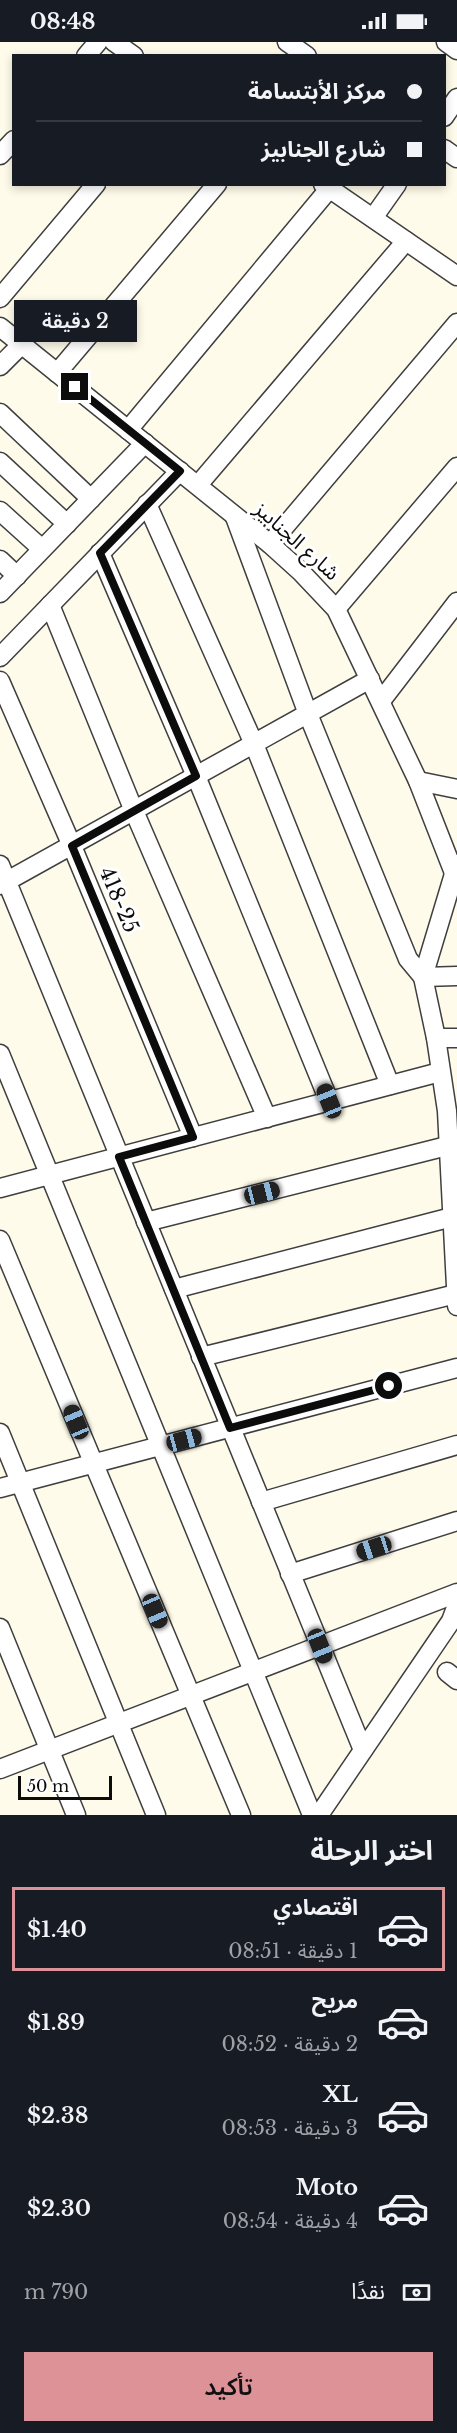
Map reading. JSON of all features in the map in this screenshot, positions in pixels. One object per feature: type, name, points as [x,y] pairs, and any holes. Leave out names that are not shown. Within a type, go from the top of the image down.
[{"type":"street","points":[[88,54],[98,42]]},
{"type":"street","points":[[114,42],[131,54]]},
{"type":"street","points":[[287,42],[304,54]]},
{"type":"street","points":[[446,42],[457,50]]},
{"type":"street","points":[[446,114],[457,98]]},
{"type":"street","points":[[0,155],[12,142]]},
{"type":"street","points":[[0,298],[94,186]]},
{"type":"street","points":[[57,373],[215,186]]},
{"type":"street","points":[[373,218],[396,186]]},
{"type":"street","points":[[128,430],[326,187],[457,276]]},
{"type":"street","points":[[198,485],[406,241]]},
{"type":"street","points":[[270,544],[457,322]]},
{"type":"street","name":"شارع الجنابيز","points":[[0,327],[270,544],[302,572],[336,609],[418,781],[454,879]]},
{"type":"street","points":[[0,366],[22,344]]},
{"type":"street","points":[[0,413],[91,499]]},
{"type":"street","points":[[0,593],[145,443]]},
{"type":"street","points":[[0,462],[67,524]]},
{"type":"street","points":[[336,609],[457,467]]},
{"type":"street","points":[[0,657],[180,471]]},
{"type":"street","points":[[147,504],[254,744],[390,1085]]},
{"type":"street","points":[[0,511],[42,549]]},
{"type":"street","points":[[201,1358],[456,1300],[456,1258],[452,1218],[454,1185],[447,1146],[452,1111],[440,1072],[436,1038],[423,977],[408,959],[308,714],[234,515]]},
{"type":"street","points":[[100,553],[196,776],[329,1101]]},
{"type":"street","points":[[0,560],[17,576]]},
{"type":"street","points":[[381,701],[457,602]]},
{"type":"street","points":[[50,605],[134,811],[267,1118]]},
{"type":"street","points":[[363,1750],[2,877],[72,846],[370,679]]},
{"type":"street","name":"418-25","points":[[0,681],[72,846],[193,1137]]},
{"type":"street","points":[[418,781],[457,789]]},
{"type":"street","points":[[423,977],[454,879]]},
{"type":"street","points":[[423,977],[457,976]]},
{"type":"street","points":[[436,1038],[457,1038]]},
{"type":"street","points":[[0,1054],[312,1815]]},
{"type":"street","points":[[0,1188],[440,1072]]},
{"type":"street","points":[[146,1222],[447,1146]]},
{"type":"street","points":[[174,1289],[452,1218]]},
{"type":"street","points":[[0,1240],[241,1815]]},
{"type":"street","points":[[0,1488],[457,1368]]},
{"type":"street","points":[[0,1433],[156,1815]]},
{"type":"street","points":[[261,1502],[457,1445]]},
{"type":"street","points":[[290,1574],[457,1521]]},
{"type":"street","points":[[0,1769],[457,1593]]},
{"type":"street","points":[[319,1815],[451,1621],[457,1605]]},
{"type":"street","points":[[0,1628],[76,1815]]},
{"type":"route","points":[[75,387],[180,471],[100,553],[196,776],[72,846],[193,1137],[119,1157],[230,1428],[389,1386]]}]
